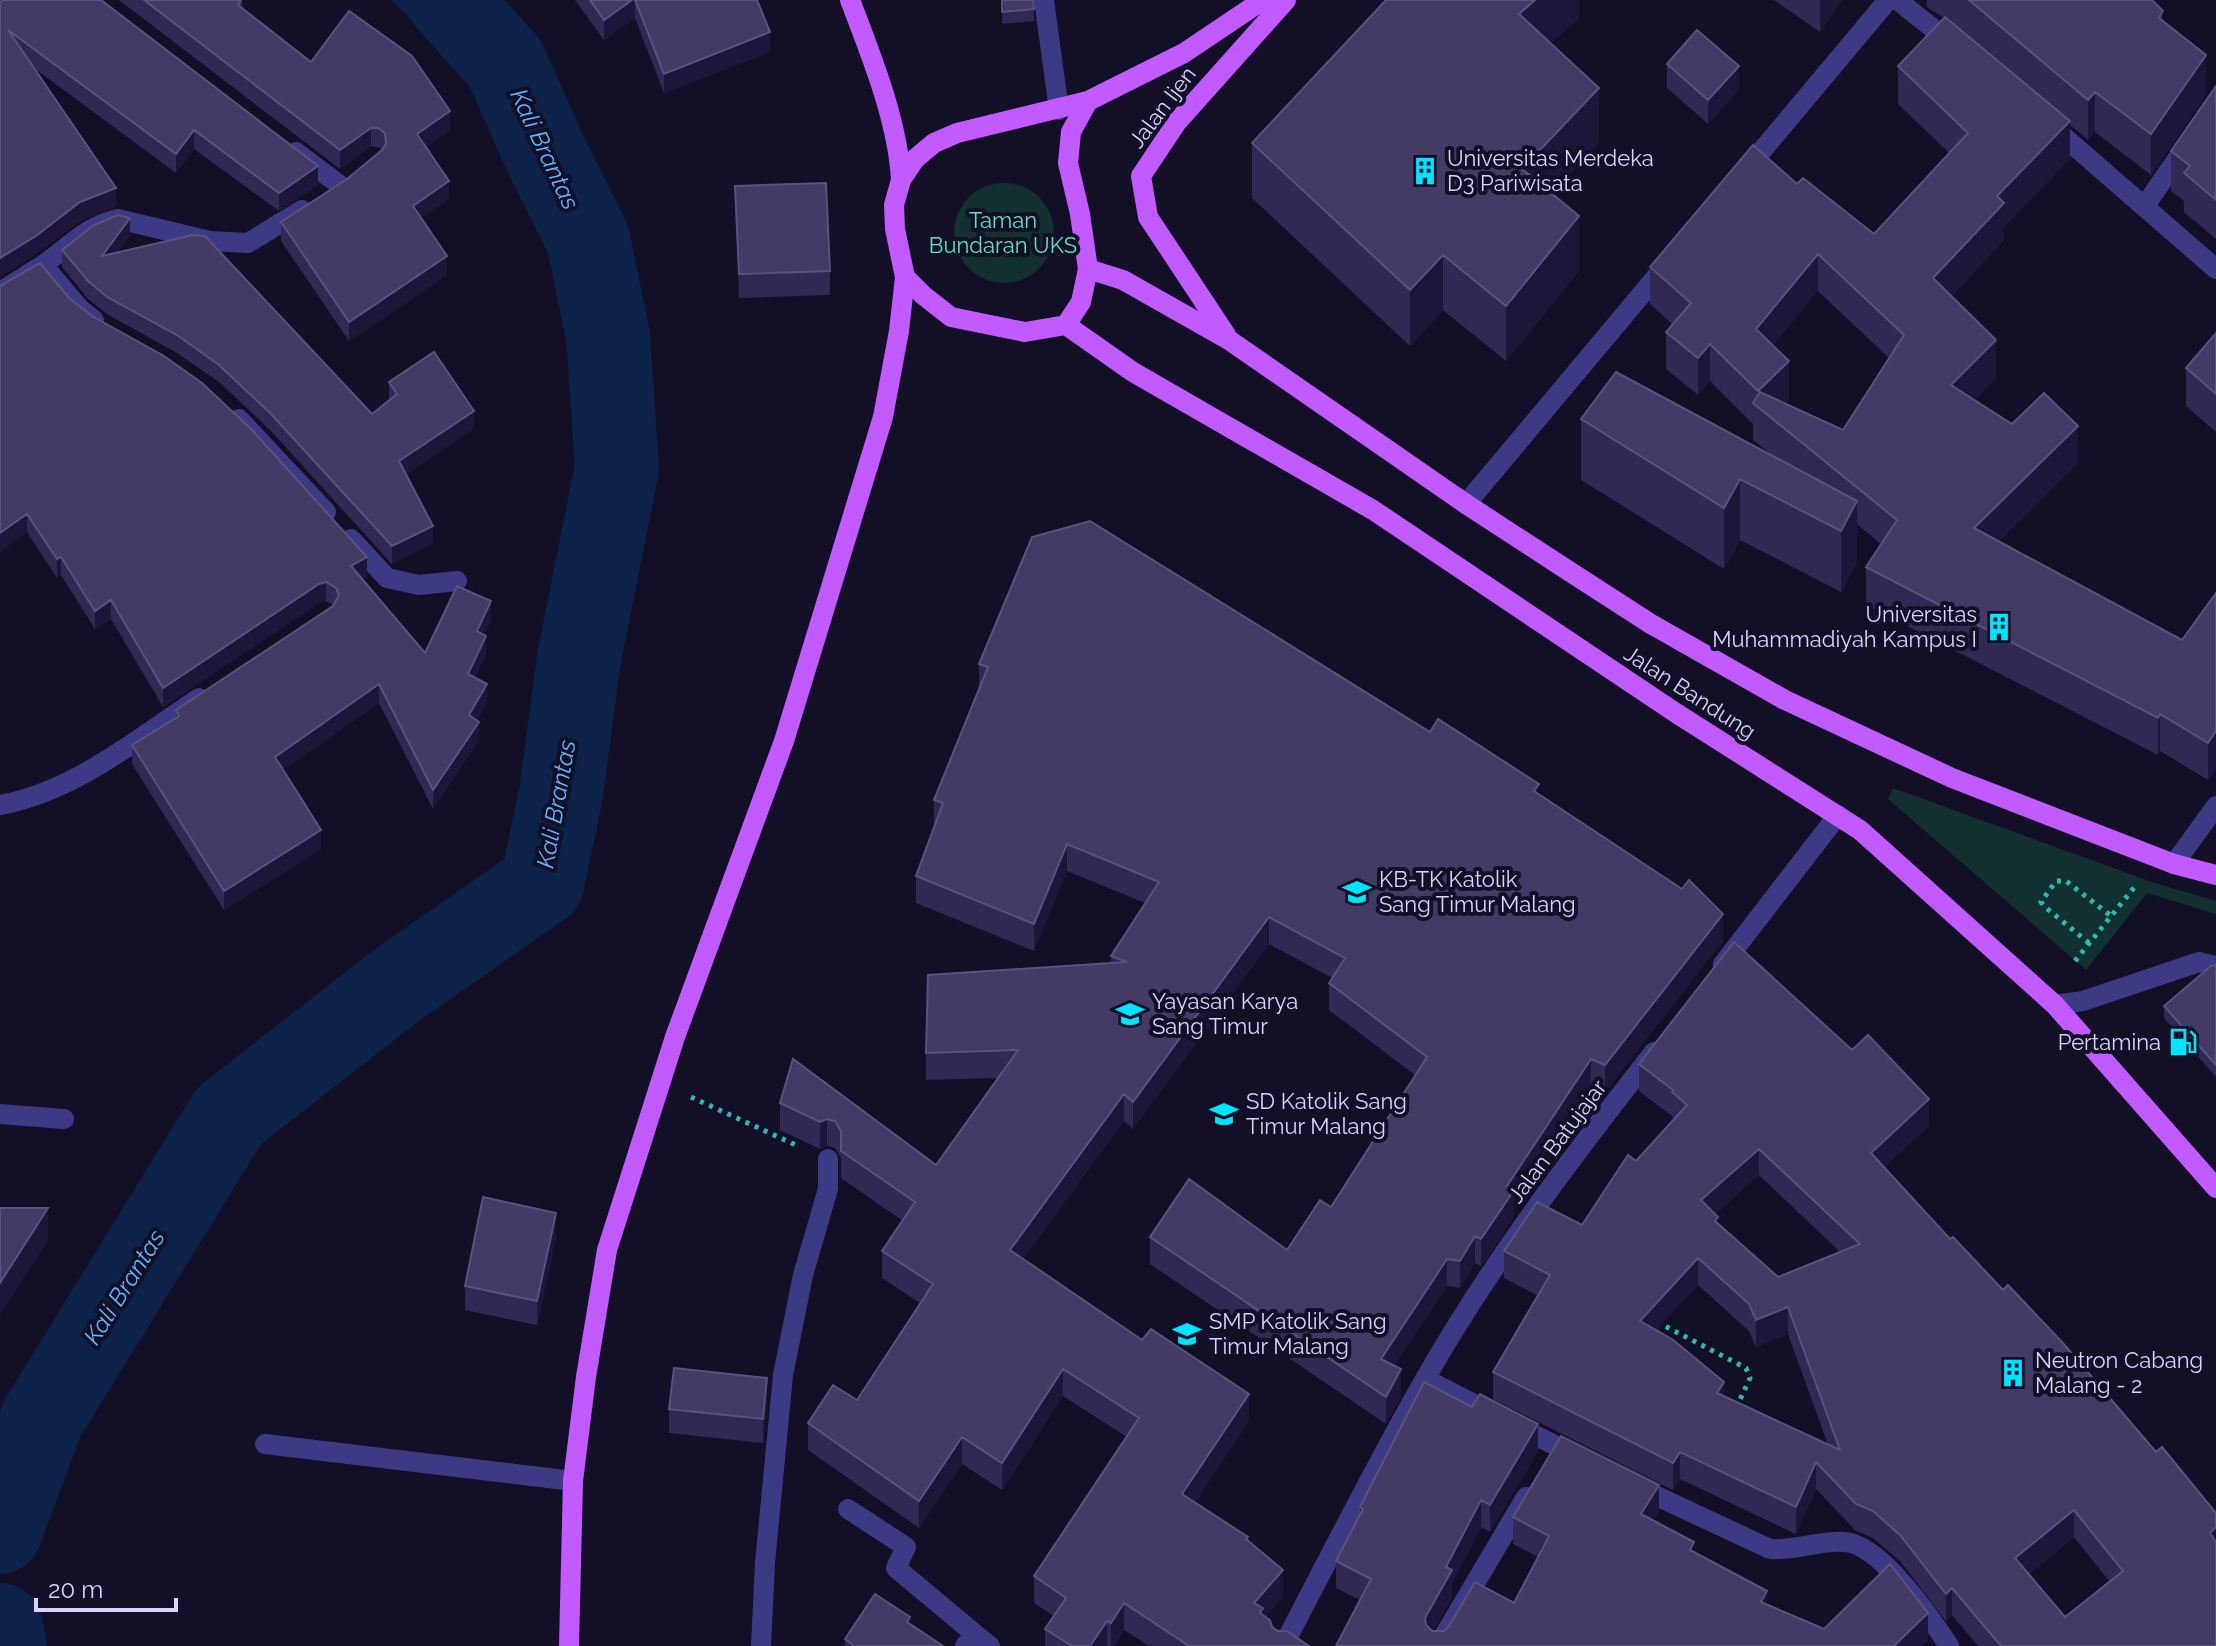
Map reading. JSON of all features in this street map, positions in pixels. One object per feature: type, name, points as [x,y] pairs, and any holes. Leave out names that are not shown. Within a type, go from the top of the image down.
[{"type":"main road","points":[[569,1646],[573,1481],[607,1250],[660,1083],[784,741],[883,417],[899,331],[905,277],[895,229],[894,205],[901,180],[900,150],[874,63],[850,0]]},
{"type":"main road","name":"Jalan Ijen","points":[[901,180],[915,159],[934,143],[993,124],[1088,101],[1184,53],[1263,0]]},
{"type":"main road","name":"Jalan Ijen","points":[[1229,340],[1148,217],[1141,176],[1177,122],[1286,0]]},
{"type":"main road","points":[[905,277],[951,317],[1025,332],[1066,325],[1081,302],[1088,269],[1068,163],[1071,132],[1088,101]]},
{"type":"main road","name":"Jalan Bandung","points":[[1088,269],[1123,280],[1229,340],[1466,504],[1651,624],[1785,700],[1952,778],[2166,861],[2216,875]]},
{"type":"main road","name":"Jalan Bandung","points":[[1066,325],[1133,372],[1373,510],[1879,845],[2055,1005],[2216,1188]]},
{"type":"street","points":[[1044,0],[1059,110]]},
{"type":"street","points":[[1728,191],[1888,0]]},
{"type":"street","points":[[1897,0],[1965,54]]},
{"type":"street","points":[[2144,207],[2216,103]]},
{"type":"street","points":[[2032,110],[2216,269]]},
{"type":"street","points":[[0,292],[43,265],[94,226],[118,219],[210,241],[248,243],[334,190],[280,139]]},
{"type":"street","points":[[1466,504],[1678,251]]},
{"type":"street","points":[[43,265],[79,308],[111,331]]},
{"type":"street","points":[[220,401],[261,440],[387,578],[419,585],[457,581]]},
{"type":"street","points":[[0,805],[22,801],[62,786],[219,685]]},
{"type":"street","points":[[2166,861],[2216,806]]},
{"type":"street","points":[[1706,986],[1767,903],[1838,815]]},
{"type":"street","points":[[2055,1005],[2083,1001],[2199,962],[2216,966]]},
{"type":"street","name":"Jalan Batujajar","points":[[1283,1646],[1458,1323],[1563,1167],[1669,1034]]},
{"type":"street","points":[[0,1114],[64,1119]]},
{"type":"street","points":[[761,1646],[765,1563],[783,1375],[803,1275],[828,1189],[828,1159]]},
{"type":"street","points":[[1425,1379],[1552,1452],[1597,1466]]},
{"type":"street","points":[[265,1444],[573,1481]]},
{"type":"street","points":[[1624,1480],[1770,1549],[1790,1551],[1848,1542],[1865,1548],[1891,1571],[1949,1646]]},
{"type":"street","points":[[1438,1646],[1533,1486]]},
{"type":"street","points":[[848,1509],[906,1547],[896,1568],[977,1642]]},
{"type":"path","points":[[2075,961],[2111,916],[2166,861]]},
{"type":"path","points":[[2089,943],[2045,907],[2041,902],[2044,895],[2056,881],[2066,881],[2111,916]]},
{"type":"path","points":[[660,1083],[828,1159]]},
{"type":"path","points":[[1656,1321],[1746,1368],[1750,1378],[1734,1412]]},
{"type":"green space","name":"Taman Bundaran UKS","points":[[1004,183],[1023,186],[1040,197],[1051,214],[1054,233],[1051,252],[1040,269],[1023,280],[1004,283],[985,280],[968,269],[957,252],[954,233],[957,214],[968,197],[985,186]]},
{"type":"green space","points":[[1893,788],[2155,883],[2216,901],[2216,914],[2147,893],[2086,970],[1888,799]]},
{"type":"water","points":[[391,0],[473,0],[477,4],[439,33],[428,36]]},
{"type":"building","points":[[2,0],[101,0],[318,166],[279,193],[194,130],[176,154],[8,30],[116,188],[80,202],[36,236],[0,258]]},
{"type":"building","points":[[144,0],[241,0],[238,5],[311,62],[349,11],[412,56],[450,111],[417,134],[449,181],[413,206],[447,256],[349,322],[281,222],[347,179],[382,150],[386,144],[385,133],[371,128],[340,150]]},
{"type":"building","points":[[590,0],[632,0],[604,20]]},
{"type":"building","points":[[635,0],[757,0],[770,32],[664,74]]},
{"type":"building","points":[[1002,0],[1033,0],[1034,9],[1002,12]]},
{"type":"building","name":"Universitas Merdeka D3 Pariwisata","points":[[1386,0],[1535,0],[1519,14],[1599,88],[1522,169],[1579,216],[1506,306],[1443,255],[1410,290],[1252,143]]},
{"type":"building","points":[[1969,0],[2152,0],[2163,11],[2159,18],[2206,55],[2151,134],[2095,92],[2088,100]]},
{"type":"building","points":[[1945,17],[2070,121],[1997,196],[2004,203],[1933,278],[1996,340],[1951,385],[2012,424],[2044,393],[2078,426],[1974,528],[2182,640],[2216,593],[2216,731],[2208,743],[2160,714],[2158,718],[1866,567],[1897,520],[1753,403],[1760,392],[1843,430],[1904,335],[1818,254],[1756,329],[1789,361],[1758,391],[1710,344],[1698,358],[1666,332],[1691,303],[1650,267],[1753,145],[1797,184],[1803,178],[1874,234],[1968,133],[1898,66]]},
{"type":"building","points":[[1697,30],[1739,66],[1708,100],[1667,64]]},
{"type":"building","points":[[2216,86],[2216,200],[2184,173],[2190,166],[2171,151]]},
{"type":"building","points":[[826,183],[830,271],[739,274],[735,186]]},
{"type":"building","points":[[118,215],[130,218],[102,256],[193,235],[205,236],[372,414],[397,394],[389,382],[434,352],[474,411],[399,461],[433,526],[392,546],[271,414],[219,365],[177,335],[107,297],[88,281],[62,250],[94,225]]},
{"type":"building","points":[[40,263],[69,298],[92,316],[164,356],[202,383],[252,430],[367,557],[351,566],[425,653],[457,586],[491,601],[477,631],[486,636],[468,674],[487,684],[469,715],[479,722],[433,790],[379,684],[275,757],[321,830],[224,891],[132,745],[179,716],[176,710],[333,606],[339,595],[336,588],[326,582],[319,584],[163,688],[111,600],[95,611],[61,557],[57,559],[27,514],[0,533],[0,286]]},
{"type":"building","points":[[2216,333],[2216,394],[2186,368]]},
{"type":"building","points":[[1616,372],[1857,501],[1841,531],[1740,479],[1724,508],[1581,419]]},
{"type":"building","points":[[1090,521],[1430,732],[1438,719],[1539,784],[1534,791],[1682,889],[1689,880],[1723,914],[1605,1065],[1591,1059],[1507,1186],[1514,1190],[1481,1239],[1475,1236],[1460,1261],[1447,1259],[1381,1359],[1401,1369],[1386,1397],[1150,1237],[1189,1179],[1287,1250],[1320,1200],[1331,1207],[1427,1057],[1329,983],[1345,958],[1269,917],[1133,1102],[1124,1094],[1010,1250],[1142,1340],[1151,1329],[1249,1394],[1182,1494],[1248,1537],[1246,1539],[1283,1570],[1254,1603],[1263,1608],[1260,1613],[1270,1620],[1272,1627],[1287,1631],[1309,1646],[1189,1646],[1124,1603],[1090,1646],[1072,1646],[1045,1629],[1066,1598],[1034,1576],[1139,1418],[1063,1369],[1002,1463],[962,1437],[919,1501],[808,1423],[833,1385],[857,1400],[933,1284],[882,1251],[915,1202],[841,1151],[841,1131],[835,1121],[827,1119],[820,1122],[780,1103],[793,1059],[936,1165],[1018,1050],[926,1053],[928,975],[1127,962],[1111,956],[1159,882],[1067,844],[1034,924],[916,876],[943,803],[934,800],[988,667],[979,664],[1032,537]]},
{"type":"building","points":[[1734,942],[1852,1050],[1868,1035],[1929,1099],[1871,1153],[1950,1239],[1953,1237],[2003,1290],[2008,1285],[2062,1342],[2156,1452],[2162,1447],[2216,1513],[2216,1527],[2210,1533],[2216,1542],[2216,1646],[2001,1646],[1952,1588],[1946,1594],[1900,1535],[1873,1511],[1856,1504],[1816,1462],[1796,1507],[1680,1452],[1673,1463],[1493,1372],[1550,1275],[1504,1251],[1537,1202],[1582,1225],[1628,1155],[1636,1161],[1687,1105],[1639,1064]],"holes":[[[1759,1149],[1860,1244],[1778,1277],[1715,1221],[1718,1217],[1701,1200]],[[1698,1258],[1749,1304],[1756,1320],[1788,1307],[1840,1450],[1717,1393],[1724,1382],[1672,1339],[1640,1321]],[[2074,1510],[2123,1571],[2065,1617],[2015,1558]]]},
{"type":"building","points":[[2216,965],[2216,1065],[2164,1006]]},
{"type":"building","points":[[483,1197],[556,1213],[537,1301],[465,1286]]},
{"type":"building","points":[[0,1208],[48,1208],[0,1283]]},
{"type":"building","points":[[674,1368],[767,1378],[763,1419],[669,1409]]},
{"type":"building","points":[[1424,1382],[1472,1407],[1480,1394],[1538,1424],[1490,1505],[1481,1500],[1446,1567],[1452,1570],[1425,1618],[1426,1625],[1432,1631],[1444,1631],[1449,1626],[1475,1582],[1514,1603],[1549,1536],[1513,1517],[1561,1436],[1659,1485],[1641,1514],[1694,1542],[1690,1550],[1767,1591],[1761,1602],[1824,1629],[1890,1564],[1928,1613],[1894,1646],[1336,1646],[1371,1579],[1336,1561]]},
{"type":"building","points":[[875,1594],[910,1617],[907,1622],[943,1646],[852,1646],[845,1639]]},
{"type":"waterway","name":"Kali Brantas","points":[[0,1532],[42,1419],[229,1116],[397,985],[542,884],[561,794],[579,658],[617,468],[608,336],[588,239],[505,63],[448,0]]},
{"type":"waterway","name":"Kali Brantas","points":[[0,1625],[5,1646]]},
{"type":"place","name":"Universitas Merdeka D3 Pariwisata","points":[[1425,171]]},
{"type":"place","name":"Universitas Muhammadiyah Kampus I","points":[[1999,627]]},
{"type":"place","name":"KB-TK Katolik Sang Timur Malang","points":[[1357,892]]},
{"type":"place","name":"Yayasan Karya Sang Timur","points":[[1130,1014]]},
{"type":"place","name":"Pertamina","points":[[2183,1042]]},
{"type":"place","name":"SD Katolik Sang Timur Malang","points":[[1224,1114]]},
{"type":"place","name":"SMP Katolik Sang Timur Malang","points":[[1187,1334]]},
{"type":"place","name":"Neutron Cabang Malang - 2","points":[[2013,1373]]}]
